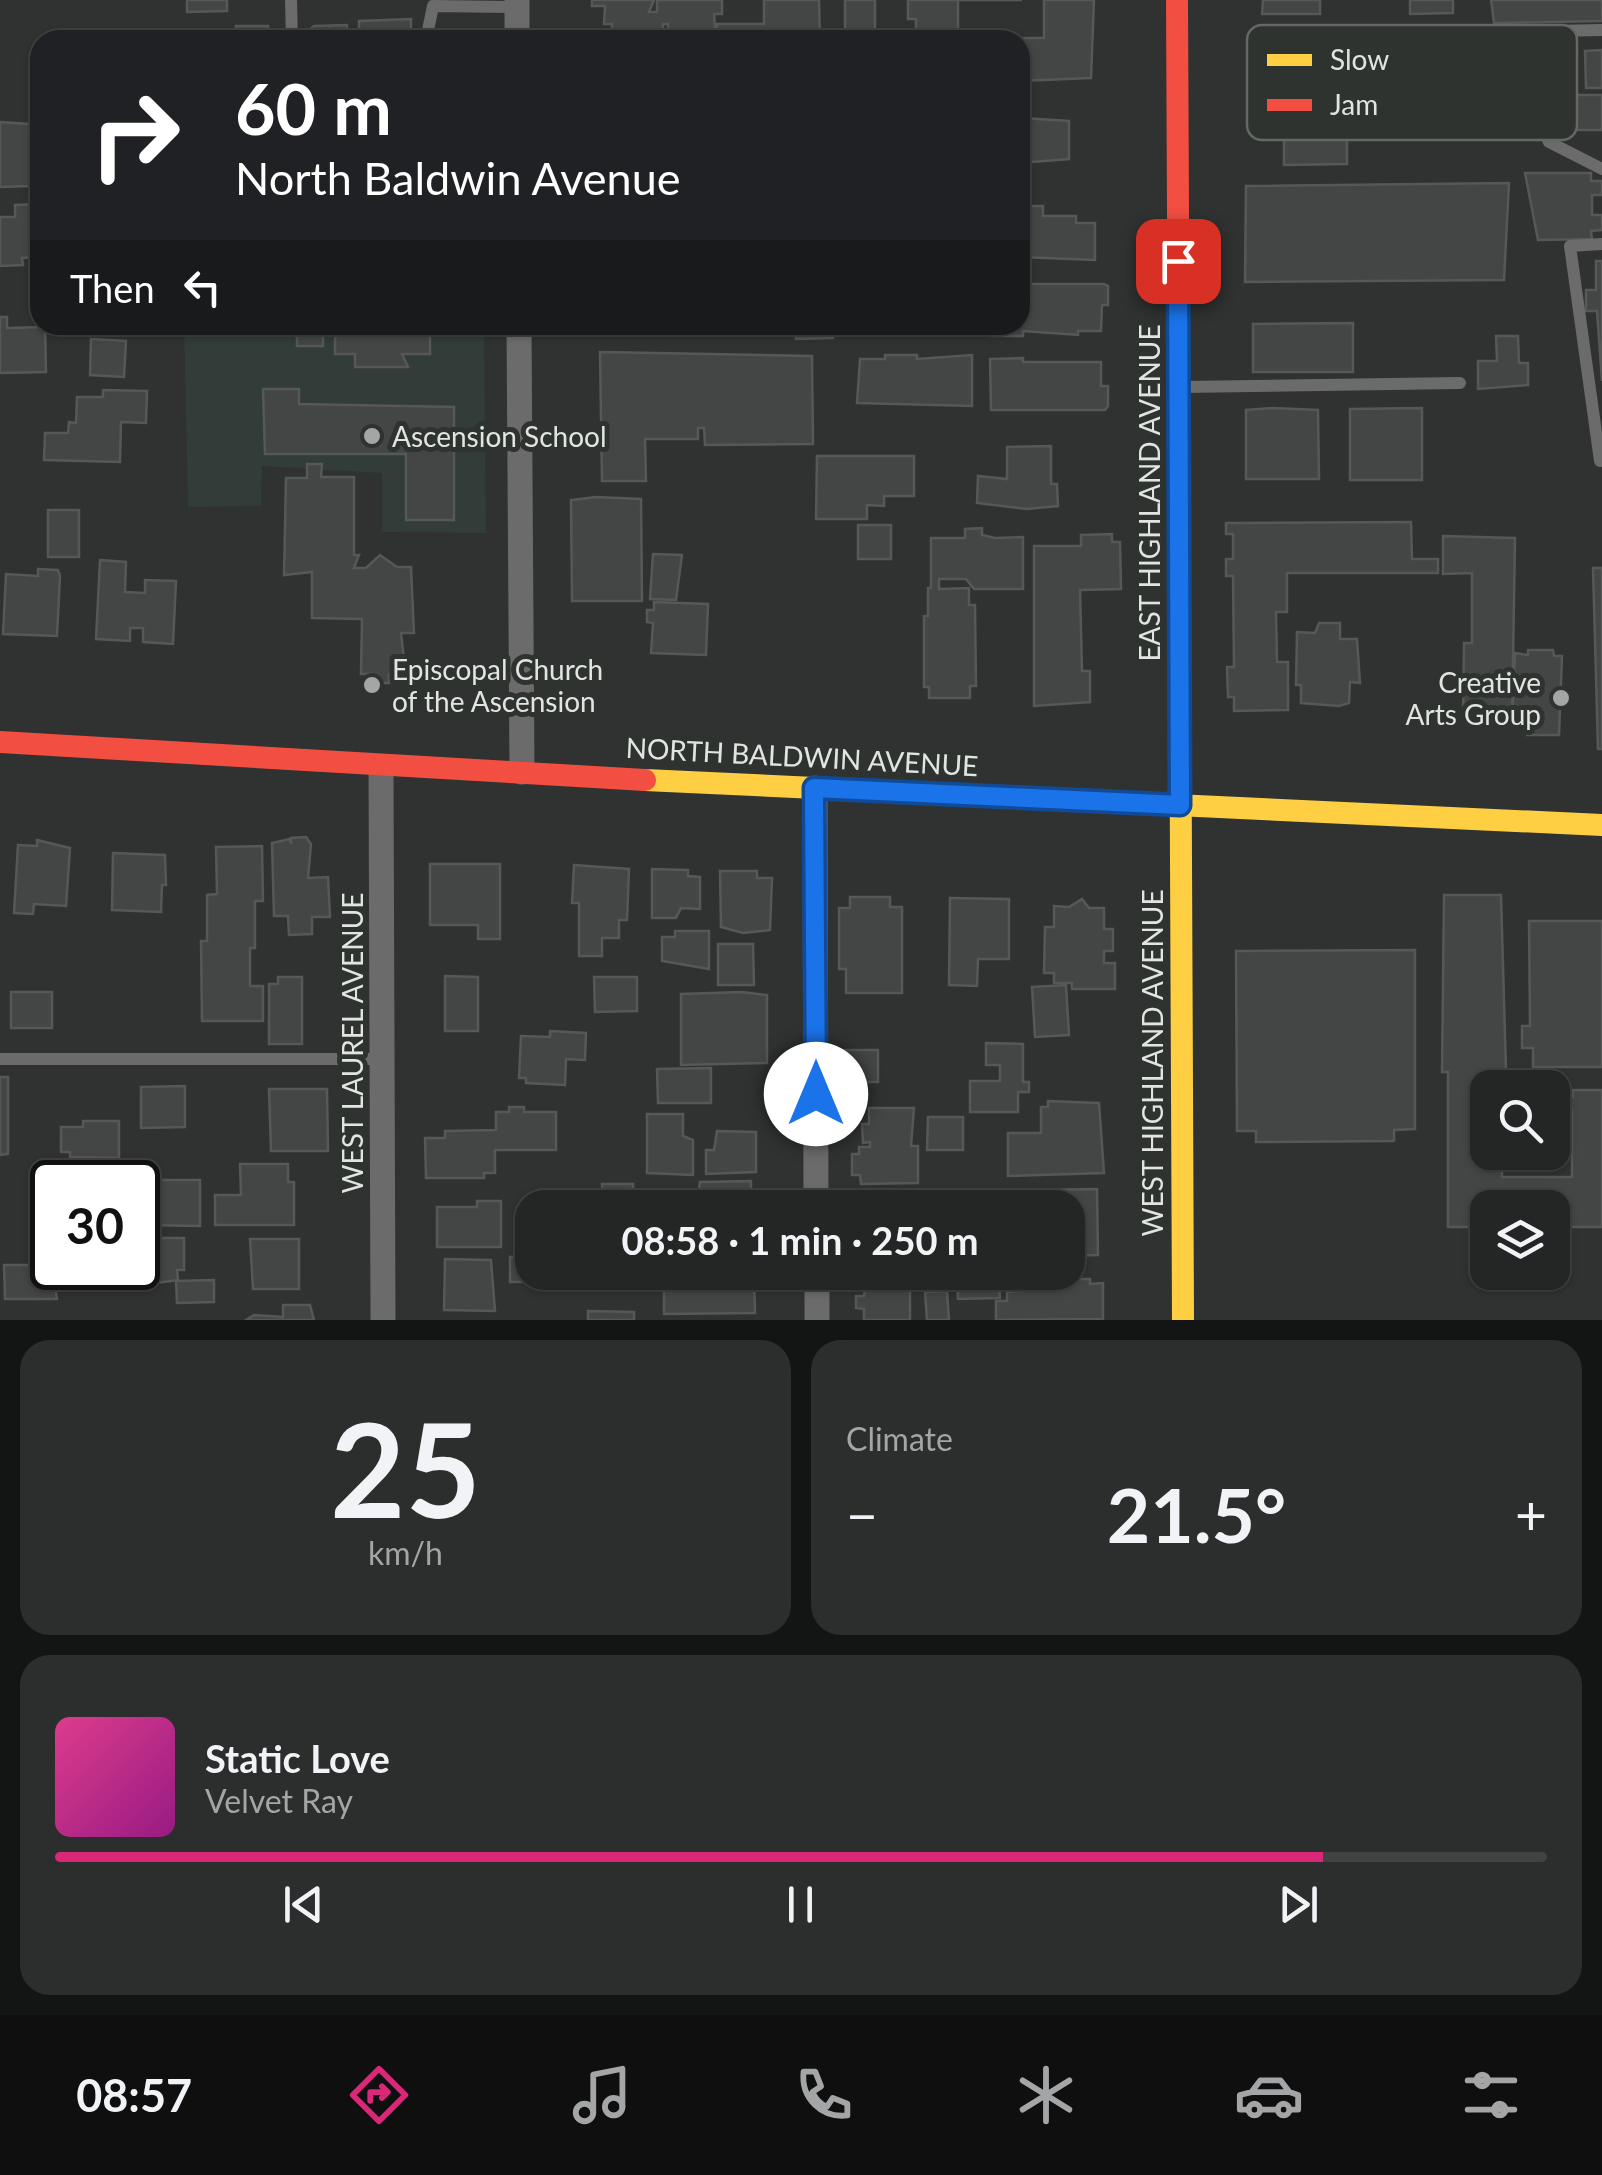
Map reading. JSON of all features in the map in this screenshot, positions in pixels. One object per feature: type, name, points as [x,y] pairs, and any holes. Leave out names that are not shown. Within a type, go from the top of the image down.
[{"type":"street","name":"EAST HIGHLAND AVENUE","points":[[1177,0],[1180,805]]},
{"type":"street","points":[[517,4],[517,30]]},
{"type":"street","points":[[519,335],[522,772]]},
{"type":"street","name":"NORTH BALDWIN AVENUE","points":[[0,742],[381,766],[1602,826]]},
{"type":"street","name":"WEST LAUREL AVENUE","points":[[381,766],[383,1320]]},
{"type":"street","points":[[814,788],[816,1190]]},
{"type":"street","name":"WEST HIGHLAND AVENUE","points":[[1180,805],[1184,1320]]},
{"type":"street","points":[[817,1290],[817,1320]]},
{"type":"lane","points":[[292,0],[292,30]]},
{"type":"lane","points":[[426,30],[426,3],[517,4]]},
{"type":"lane","points":[[1577,31],[1602,30]]},
{"type":"lane","points":[[1548,140],[1602,170]]},
{"type":"lane","points":[[1600,460],[1570,246],[1602,244]]},
{"type":"lane","points":[[1178,387],[1460,383]]},
{"type":"lane","points":[[0,1060],[381,1059]]},
{"type":"shaded area","points":[[184,335],[484,335],[486,533],[382,532],[382,473],[262,466],[261,506],[188,507]]},
{"type":"building","points":[[187,0],[227,0],[227,11],[187,12]]},
{"type":"building","points":[[592,0],[654,0],[649,12],[657,12],[657,0],[722,0],[722,14],[714,14],[715,30],[668,30],[668,24],[663,24],[663,30],[612,30],[612,24],[604,24],[605,6],[592,6]]},
{"type":"building","points":[[764,0],[819,0],[820,30],[717,30],[717,24],[764,24]]},
{"type":"building","points":[[845,0],[875,0],[875,30],[845,30]]},
{"type":"building","points":[[908,0],[958,0],[958,30],[916,30],[916,19],[908,19]]},
{"type":"building","points":[[1044,0],[1094,0],[1091,78],[1030,81],[1030,38],[1044,38]]},
{"type":"building","points":[[1263,0],[1320,0],[1320,14],[1262,14]]},
{"type":"building","points":[[1410,0],[1453,0],[1453,13],[1410,14]]},
{"type":"building","points":[[1491,0],[1602,0],[1602,21],[1494,23]]},
{"type":"building","points":[[411,19],[411,30],[359,30],[359,21]]},
{"type":"building","points":[[347,25],[347,30],[309,30],[314,26]]},
{"type":"building","points":[[236,26],[268,26],[268,30],[236,30]]},
{"type":"building","points":[[1602,50],[1602,88],[1586,88],[1585,51]]},
{"type":"building","points":[[1577,95],[1602,95],[1602,130],[1577,130]]},
{"type":"building","points":[[1030,118],[1069,121],[1069,159],[1030,162]]},
{"type":"building","points":[[0,122],[29,124],[30,186],[0,187]]},
{"type":"building","points":[[1284,140],[1347,140],[1347,164],[1284,165]]},
{"type":"building","points":[[1525,173],[1591,173],[1591,181],[1602,181],[1602,195],[1592,195],[1592,215],[1602,215],[1602,230],[1591,231],[1592,239],[1538,240]]},
{"type":"building","points":[[1509,183],[1504,280],[1245,282],[1246,186]]},
{"type":"building","points":[[30,204],[30,258],[22,258],[23,265],[0,266],[0,217],[15,217],[15,205]]},
{"type":"building","points":[[1030,206],[1043,206],[1043,216],[1076,216],[1076,223],[1095,223],[1095,260],[1030,257]]},
{"type":"building","points":[[1596,261],[1602,261],[1602,381],[1597,311],[1586,311],[1586,290],[1596,290]]},
{"type":"building","points":[[1030,284],[1108,286],[1108,305],[1102,305],[1101,331],[1078,331],[1078,335],[1030,332]]},
{"type":"building","points":[[0,317],[7,317],[7,328],[30,327],[30,335],[45,335],[46,372],[0,373]]},
{"type":"building","points":[[1353,323],[1353,372],[1253,372],[1253,324]]},
{"type":"building","points":[[297,335],[323,335],[323,346],[297,346]]},
{"type":"building","points":[[335,335],[430,335],[430,354],[402,354],[408,367],[355,367],[355,354],[335,354]]},
{"type":"building","points":[[796,335],[833,335],[833,338],[796,339]]},
{"type":"building","points":[[1496,336],[1518,336],[1519,363],[1528,363],[1528,385],[1478,389],[1478,361],[1497,361]]},
{"type":"building","points":[[91,339],[126,341],[124,377],[90,375]]},
{"type":"building","points":[[600,352],[812,356],[813,444],[705,445],[704,428],[698,428],[698,439],[645,439],[646,481],[602,481]]},
{"type":"building","points":[[885,355],[917,355],[917,359],[972,355],[972,406],[857,403],[860,359],[885,359]]},
{"type":"building","points":[[1023,358],[1023,362],[1101,362],[1101,386],[1108,386],[1108,406],[1105,410],[991,410],[990,359]]},
{"type":"building","points":[[263,389],[299,389],[299,404],[454,407],[454,520],[406,520],[406,454],[265,454]]},
{"type":"building","points":[[103,390],[147,391],[146,423],[121,422],[120,462],[44,460],[45,433],[68,433],[69,422],[76,423],[77,397],[103,397]]},
{"type":"building","points":[[1422,408],[1422,480],[1350,480],[1350,409]]},
{"type":"building","points":[[1246,410],[1318,410],[1319,479],[1246,479]]},
{"type":"building","points":[[1051,446],[1051,484],[1057,484],[1058,506],[1027,509],[977,503],[978,476],[1007,479],[1007,447]]},
{"type":"building","points":[[817,456],[914,456],[914,496],[884,496],[884,506],[867,505],[867,519],[816,519]]},
{"type":"building","points":[[307,464],[322,464],[321,477],[354,477],[354,555],[359,555],[354,568],[366,568],[380,555],[397,567],[411,567],[414,633],[401,633],[405,668],[400,668],[400,675],[389,674],[389,683],[372,683],[372,674],[361,674],[362,619],[312,618],[312,572],[284,575],[286,478],[307,478]]},
{"type":"building","points":[[641,499],[642,601],[572,601],[571,500]]},
{"type":"building","points":[[48,510],[79,510],[79,557],[48,557]]},
{"type":"building","points":[[1411,522],[1412,559],[1438,559],[1438,573],[1287,573],[1287,612],[1276,612],[1277,662],[1288,662],[1288,710],[1234,711],[1234,697],[1228,697],[1227,667],[1234,667],[1233,576],[1226,576],[1226,559],[1233,559],[1233,534],[1226,534],[1226,523]]},
{"type":"building","points":[[858,525],[891,525],[891,559],[858,559]]},
{"type":"building","points":[[982,528],[982,535],[995,538],[1023,537],[1023,589],[974,589],[966,579],[939,579],[939,589],[969,588],[969,605],[975,605],[976,686],[970,686],[970,698],[929,698],[929,687],[924,687],[924,616],[928,616],[931,588],[931,538],[965,538],[965,529]]},
{"type":"building","points":[[1112,534],[1112,542],[1120,542],[1121,589],[1080,590],[1082,671],[1090,671],[1090,702],[1034,706],[1034,546],[1081,546],[1081,535]]},
{"type":"building","points":[[1443,536],[1515,538],[1512,722],[1463,721],[1464,643],[1472,643],[1472,573],[1443,574]]},
{"type":"building","points":[[653,554],[682,555],[676,600],[650,599]]},
{"type":"building","points":[[100,560],[126,562],[125,592],[145,593],[145,580],[176,581],[173,644],[143,642],[143,628],[130,628],[130,641],[96,639]]},
{"type":"building","points":[[1593,568],[1602,568],[1602,749],[1598,749]]},
{"type":"building","points":[[38,569],[58,570],[60,576],[57,636],[3,634],[6,574],[38,576]]},
{"type":"building","points":[[654,602],[708,604],[706,655],[651,653],[653,623],[647,622],[647,610],[654,610]]},
{"type":"building","points":[[1319,623],[1340,623],[1340,639],[1357,639],[1360,683],[1350,682],[1349,703],[1301,703],[1301,685],[1296,685],[1297,632],[1315,633]]},
{"type":"building","points":[[1528,650],[1553,650],[1554,656],[1562,656],[1559,735],[1527,735],[1527,719],[1512,719],[1515,653],[1528,655]]},
{"type":"building","points":[[306,837],[311,844],[308,878],[328,877],[330,917],[312,917],[312,934],[289,935],[288,916],[274,916],[272,843],[290,839],[291,844],[291,838]]},
{"type":"building","points":[[37,840],[70,848],[66,906],[34,904],[33,914],[14,913],[18,845],[37,846]]},
{"type":"building","points":[[262,846],[263,901],[255,901],[250,986],[263,986],[263,1021],[202,1021],[201,941],[207,941],[207,895],[217,894],[216,847]]},
{"type":"building","points":[[113,853],[165,855],[166,885],[162,885],[161,912],[112,910]]},
{"type":"building","points":[[430,864],[500,864],[500,939],[478,939],[478,925],[430,925]]},
{"type":"building","points":[[574,865],[629,869],[627,920],[619,920],[619,938],[602,938],[602,956],[579,956],[579,903],[572,903]]},
{"type":"building","points":[[652,869],[688,870],[688,876],[700,877],[700,909],[681,908],[676,918],[652,918]]},
{"type":"building","points":[[720,871],[757,871],[757,878],[772,878],[770,930],[743,933],[721,927]]},
{"type":"building","points":[[1444,895],[1501,895],[1506,1070],[1470,1070],[1470,1170],[1502,1170],[1502,1177],[1572,1177],[1570,1097],[1573,1090],[1602,1090],[1602,1227],[1570,1227],[1570,1190],[1470,1190],[1470,1227],[1448,1227],[1448,1072],[1442,1072]]},
{"type":"building","points":[[850,897],[890,897],[890,907],[902,907],[902,993],[846,993],[846,969],[839,969],[839,908],[850,908]]},
{"type":"building","points":[[950,898],[1009,899],[1009,959],[978,959],[977,986],[949,985]]},
{"type":"building","points":[[1082,899],[1089,908],[1104,908],[1104,929],[1113,929],[1113,951],[1104,951],[1104,963],[1115,963],[1115,989],[1072,989],[1072,983],[1054,983],[1054,973],[1044,973],[1045,927],[1054,927],[1054,906],[1069,907]]},
{"type":"building","points":[[1529,921],[1602,921],[1602,1067],[1533,1067],[1533,1048],[1522,1048],[1522,1026],[1530,1026]]},
{"type":"building","points":[[675,931],[709,931],[709,969],[662,961],[662,937],[675,937]]},
{"type":"building","points":[[718,944],[753,944],[754,985],[718,985]]},
{"type":"building","points":[[1415,950],[1415,1129],[1394,1130],[1394,1141],[1256,1142],[1256,1131],[1237,1131],[1236,951]]},
{"type":"building","points":[[445,976],[478,977],[478,1031],[445,1031]]},
{"type":"building","points":[[278,977],[302,977],[302,1044],[269,1044],[269,984],[278,984]]},
{"type":"building","points":[[594,977],[637,977],[637,1011],[595,1012]]},
{"type":"building","points":[[1066,985],[1069,1035],[1035,1037],[1032,987]]},
{"type":"building","points":[[11,992],[52,992],[52,1028],[11,1028]]},
{"type":"building","points":[[681,994],[767,995],[767,1063],[681,1065]]},
{"type":"building","points":[[550,1031],[586,1033],[585,1060],[566,1059],[565,1085],[526,1083],[526,1078],[519,1078],[521,1036],[550,1037]]},
{"type":"building","points":[[986,1043],[1023,1044],[1023,1082],[1029,1082],[1029,1092],[1018,1092],[1018,1112],[970,1112],[970,1081],[1000,1081],[1000,1065],[986,1065]]},
{"type":"building","points":[[839,1050],[878,1050],[878,1082],[839,1082]]},
{"type":"building","points":[[711,1068],[711,1103],[658,1103],[657,1069]]},
{"type":"building","points":[[0,1077],[8,1077],[8,1154],[0,1155]]},
{"type":"building","points":[[185,1086],[185,1127],[141,1128],[141,1087]]},
{"type":"building","points":[[269,1089],[327,1089],[328,1151],[271,1151]]},
{"type":"building","points":[[1048,1101],[1099,1103],[1104,1173],[1008,1176],[1008,1133],[1041,1133],[1041,1107],[1048,1107]]},
{"type":"building","points":[[509,1107],[524,1107],[524,1112],[556,1112],[556,1150],[495,1150],[495,1173],[484,1173],[484,1178],[426,1178],[425,1138],[445,1138],[445,1131],[496,1130],[496,1112],[509,1112]]},
{"type":"building","points":[[869,1108],[914,1108],[911,1146],[918,1146],[918,1183],[861,1184],[860,1175],[852,1175],[852,1154],[859,1154],[859,1147],[870,1147],[870,1142],[863,1143],[862,1124],[869,1124]]},
{"type":"building","points":[[647,1114],[683,1114],[683,1136],[693,1140],[693,1175],[647,1173]]},
{"type":"building","points":[[928,1117],[963,1117],[963,1150],[927,1150]]},
{"type":"building","points":[[83,1121],[119,1121],[119,1158],[70,1157],[70,1152],[61,1152],[61,1127],[83,1127]]},
{"type":"building","points":[[717,1131],[756,1132],[756,1172],[706,1174],[706,1150],[714,1150]]},
{"type":"building","points":[[240,1164],[288,1164],[288,1182],[294,1182],[294,1225],[215,1225],[215,1195],[241,1195]]},
{"type":"building","points":[[160,1180],[200,1180],[200,1226],[160,1225]]},
{"type":"building","points":[[751,1181],[751,1190],[699,1190],[700,1182]]},
{"type":"building","points":[[602,1184],[633,1184],[633,1190],[602,1190]]},
{"type":"building","points":[[1097,1189],[1098,1255],[1085,1255],[1085,1190],[1035,1190]]},
{"type":"building","points":[[477,1201],[501,1201],[501,1247],[437,1247],[437,1207],[477,1207]]},
{"type":"building","points":[[160,1238],[184,1238],[184,1270],[177,1270],[178,1280],[160,1283]]},
{"type":"building","points":[[250,1239],[299,1239],[299,1289],[253,1289]]},
{"type":"building","points":[[510,1257],[515,1257],[515,1282],[510,1282]]},
{"type":"building","points":[[445,1259],[491,1260],[495,1311],[444,1310]]},
{"type":"building","points":[[4,1265],[30,1265],[30,1290],[56,1290],[57,1299],[5,1299]]},
{"type":"building","points":[[1085,1279],[1090,1279],[1090,1284],[1103,1283],[1103,1319],[996,1320],[996,1301],[1007,1301],[1007,1292],[1085,1290]]},
{"type":"building","points":[[214,1280],[214,1302],[177,1303],[176,1281]]},
{"type":"building","points":[[664,1290],[754,1290],[755,1313],[664,1314]]},
{"type":"building","points":[[865,1290],[910,1290],[910,1320],[864,1320],[864,1309],[856,1308],[856,1296],[864,1296]]},
{"type":"building","points":[[958,1290],[1000,1290],[1000,1298],[958,1299]]},
{"type":"building","points":[[947,1291],[949,1320],[927,1320],[925,1292]]},
{"type":"building","points":[[283,1305],[310,1305],[314,1320],[246,1320],[254,1315],[283,1317]]},
{"type":"building","points":[[588,1311],[634,1312],[634,1320],[588,1320]]},
{"type":"traffic: slow","points":[[1180,632],[1183,1320]]},
{"type":"traffic: slow","points":[[645,780],[1602,825]]},
{"type":"traffic: jam","points":[[1177,0],[1180,632]]},
{"type":"traffic: jam","points":[[0,742],[645,780]]},
{"type":"place","name":"Ascension School","points":[[372,436]]},
{"type":"place","name":"Episcopal Church of the Ascension","points":[[372,685]]},
{"type":"place","name":"Creative Arts Group","points":[[1561,698]]},
{"type":"route","points":[[816,1094],[814,788],[1180,805],[1178,261]]}]
